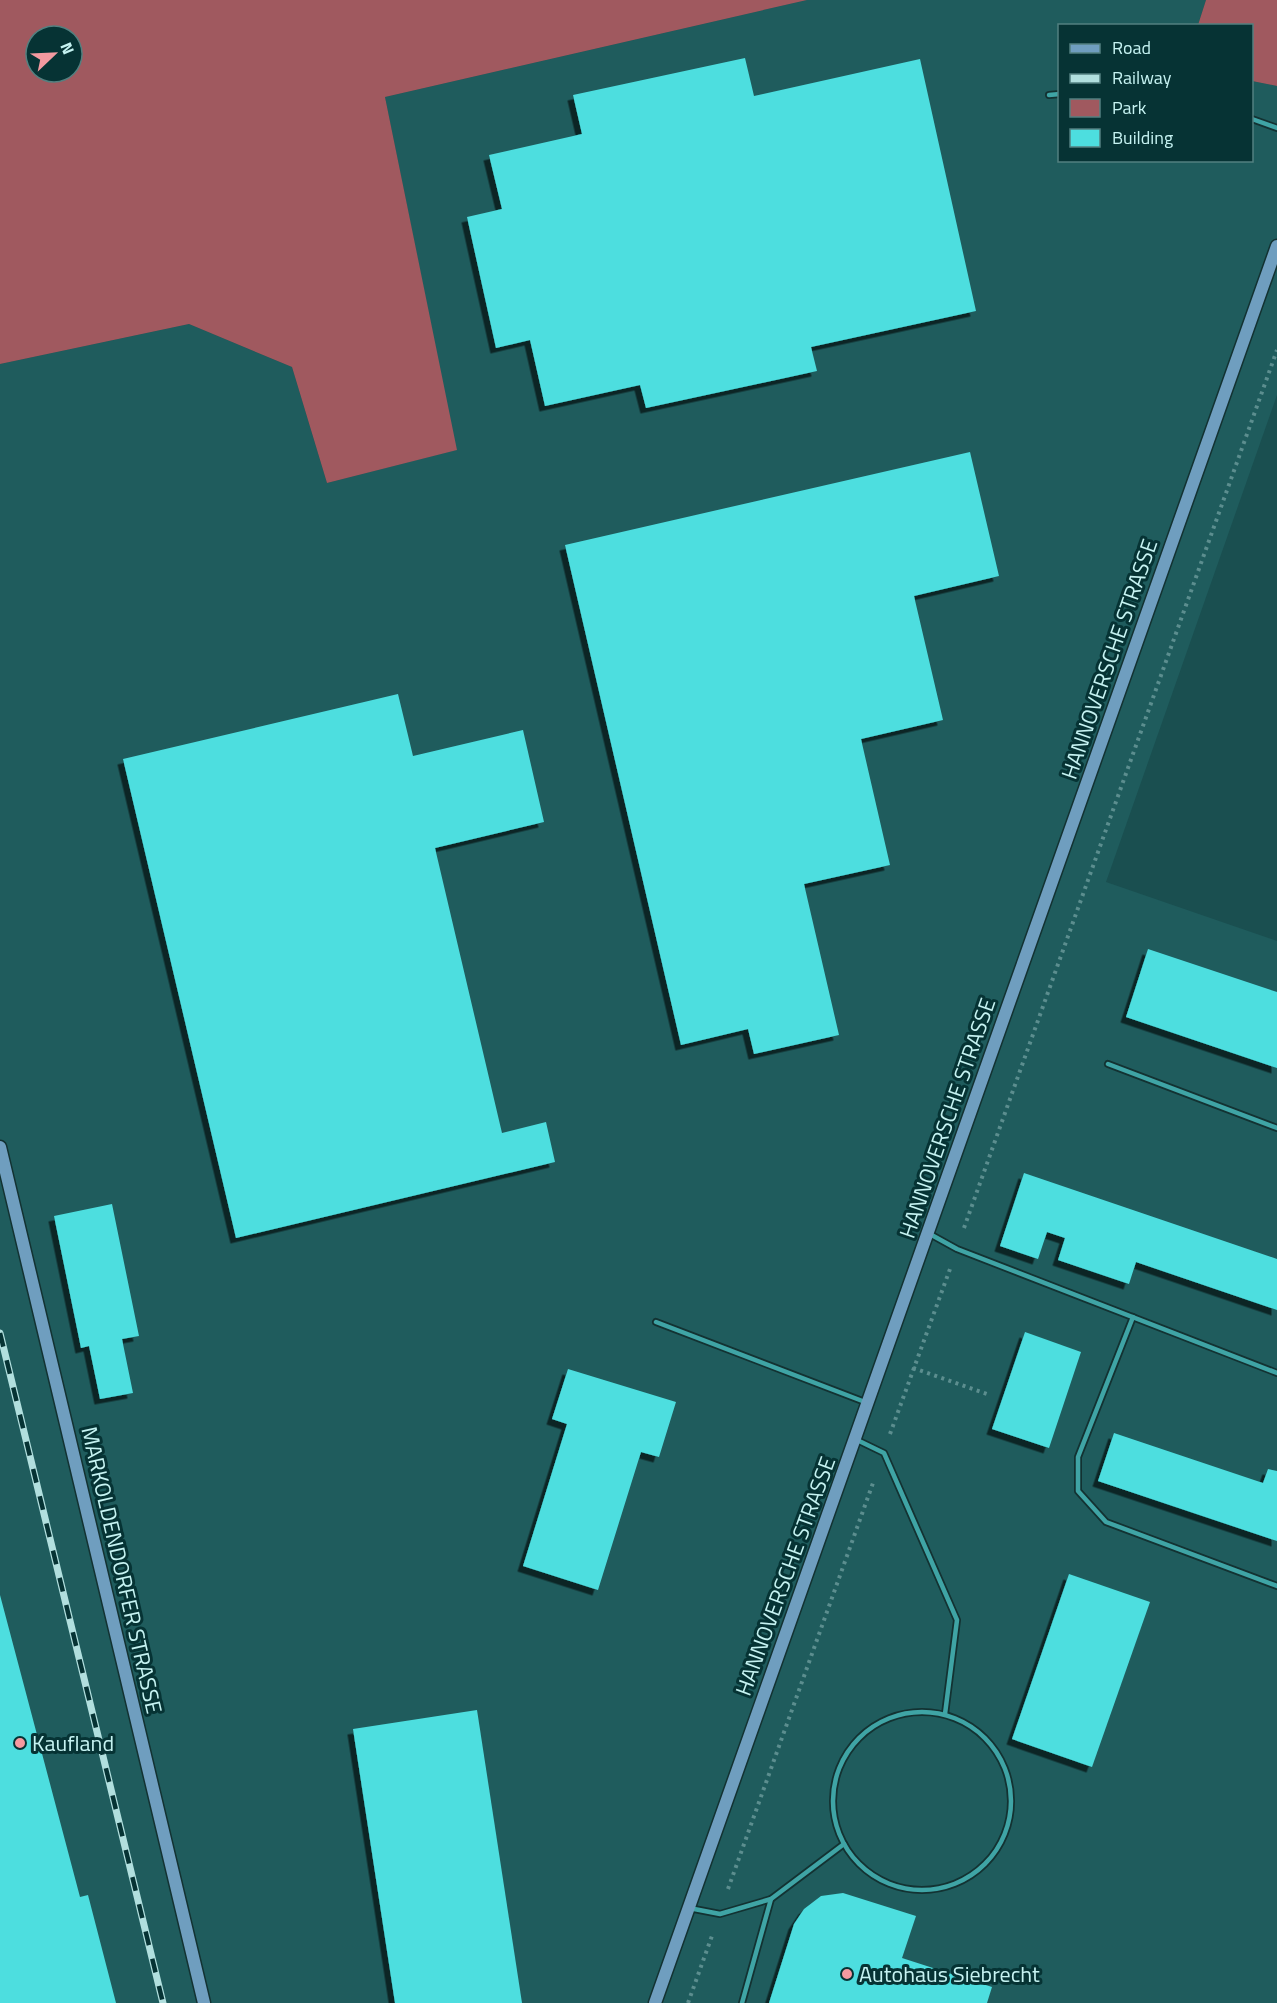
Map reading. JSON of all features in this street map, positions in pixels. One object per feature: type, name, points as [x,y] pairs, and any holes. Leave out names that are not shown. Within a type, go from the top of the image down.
[{"type":"main road","name":"HANNOVERSCHE STRASSE","points":[[655,2003],[1277,246]]},
{"type":"main road","name":"MARKOLDENDORFER STRASSE","points":[[0,1147],[204,2003]]},
{"type":"lane","points":[[1049,95],[1058,94]]},
{"type":"lane","points":[[1253,120],[1277,128]]},
{"type":"lane","points":[[1108,1064],[1277,1128]]},
{"type":"lane","points":[[928,1233],[957,1249],[1277,1373]]},
{"type":"lane","points":[[1133,1317],[1078,1457],[1078,1491],[1106,1522],[1277,1586]]},
{"type":"lane","points":[[656,1322],[868,1403]]},
{"type":"lane","points":[[855,1439],[884,1453],[957,1620],[945,1714]]},
{"type":"lane","points":[[915,1711],[945,1714],[972,1725],[993,1746],[1007,1772],[1012,1801],[1008,1830],[993,1856],[972,1876],[945,1887],[916,1890],[887,1883],[863,1867],[844,1844],[834,1816],[834,1786],[843,1758],[862,1734],[886,1718],[915,1711]]},
{"type":"lane","points":[[689,1908],[720,1914],[771,1899],[844,1844]]},
{"type":"lane","points":[[742,2003],[771,1899]]},
{"type":"path","points":[[688,2003],[1277,350]]},
{"type":"path","points":[[913,1368],[987,1394]]},
{"type":"shaded area","points":[[807,0],[1206,0],[1198,24],[1058,24],[1058,162],[1253,162],[1253,81],[1277,86],[1277,395],[1106,882],[1277,941],[1277,2003],[0,2003],[0,364],[189,324],[292,367],[327,483],[456,450],[385,97]]},
{"type":"green space","points":[[0,0],[807,0],[385,97],[457,450],[327,483],[292,367],[189,324],[0,364]]},
{"type":"green space","points":[[1206,0],[1277,0],[1277,86],[1253,81],[1253,24],[1198,24]]},
{"type":"building","points":[[745,58],[754,96],[920,59],[976,311],[811,347],[817,371],[646,408],[640,385],[545,406],[530,340],[496,348],[467,217],[502,209],[489,155],[582,134],[573,95]]},
{"type":"building","points":[[970,452],[999,576],[914,596],[943,720],[861,739],[890,865],[804,884],[839,1035],[754,1054],[748,1029],[681,1045],[565,545]]},
{"type":"building","points":[[398,694],[413,756],[523,730],[544,822],[435,848],[502,1133],[546,1122],[555,1162],[236,1238],[123,759]]},
{"type":"building","points":[[1148,949],[1277,992],[1277,1068],[1126,1017]]},
{"type":"building","points":[[1024,1173],[1277,1259],[1277,1310],[1136,1262],[1129,1284],[1058,1260],[1065,1238],[1047,1232],[1038,1259],[1000,1246]]},
{"type":"building","points":[[112,1204],[139,1336],[122,1339],[133,1393],[100,1399],[89,1346],[81,1348],[54,1216]]},
{"type":"building","points":[[1025,1332],[1081,1352],[1049,1448],[992,1429]]},
{"type":"building","points":[[568,1369],[676,1402],[659,1457],[641,1452],[598,1590],[523,1566],[567,1424],[552,1419]]},
{"type":"building","points":[[1114,1433],[1263,1483],[1268,1469],[1277,1471],[1277,1541],[1098,1481]]},
{"type":"building","points":[[1069,1574],[1150,1602],[1092,1767],[1012,1739]]},
{"type":"building","name":"Kaufland","points":[[0,1595],[80,1897],[88,1895],[116,2003],[0,2003]]},
{"type":"building","points":[[477,1710],[522,2003],[395,2003],[353,1729]]},
{"type":"building","points":[[843,1893],[916,1916],[902,1958],[992,1987],[987,2003],[769,2003],[794,1924],[804,1909],[821,1896]]},
{"type":"railway","points":[[0,1333],[163,2003]]},
{"type":"place","name":"Kaufland","points":[[20,1743]]},
{"type":"place","name":"Autohaus Siebrecht","points":[[847,1974]]}]
